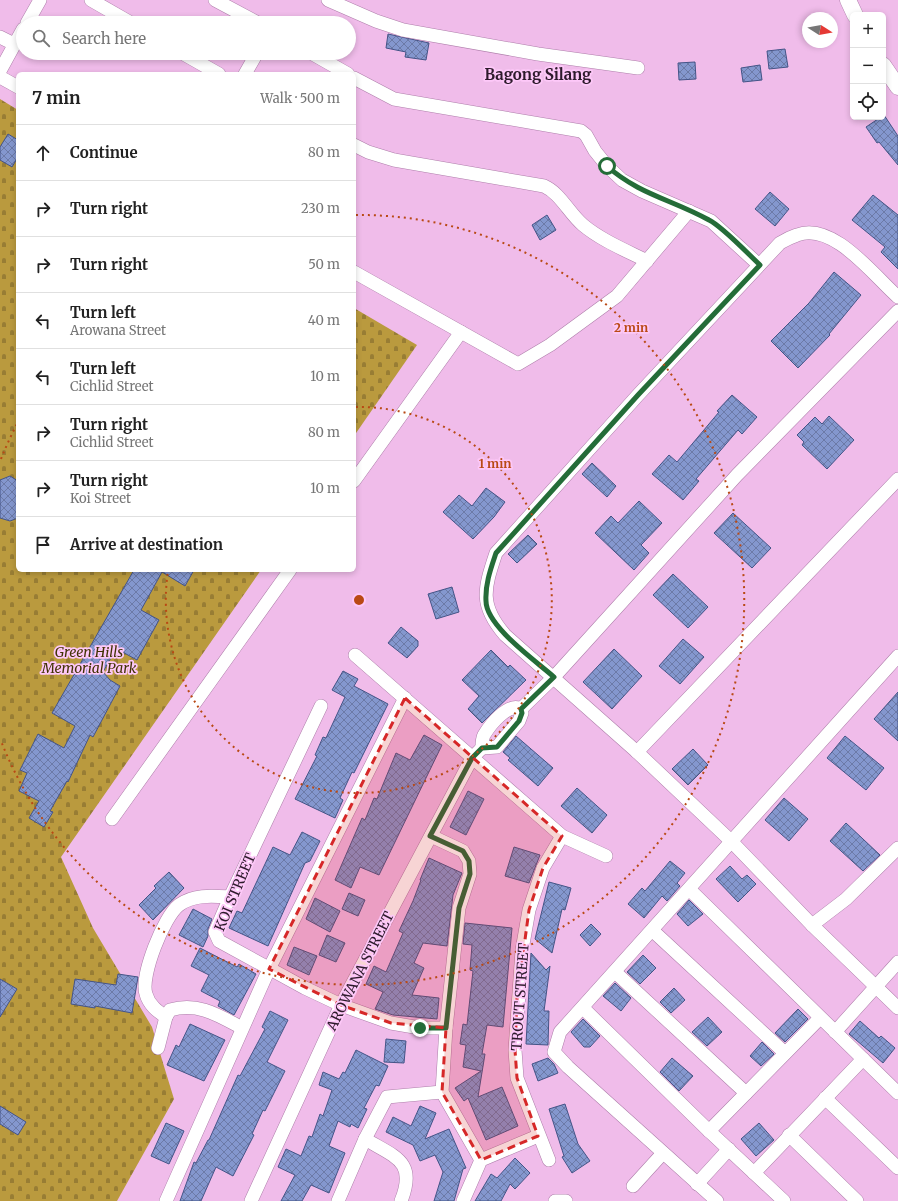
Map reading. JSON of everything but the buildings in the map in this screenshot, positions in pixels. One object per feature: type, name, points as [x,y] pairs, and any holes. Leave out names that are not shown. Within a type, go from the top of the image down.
[{"type":"street","points":[[31,16],[40,0]]},
{"type":"street","points":[[91,0],[119,16]]},
{"type":"street","points":[[215,0],[245,16]]},
{"type":"street","points":[[328,0],[376,21],[403,30],[437,37],[638,68]]},
{"type":"street","points":[[848,0],[854,12]]},
{"type":"street","points":[[0,37],[14,44]]},
{"type":"street","points":[[0,71],[16,41]]},
{"type":"street","points":[[194,60],[215,72]]},
{"type":"street","points":[[247,72],[253,60]]},
{"type":"street","points":[[323,60],[344,72]]},
{"type":"street","points":[[886,69],[898,87]]},
{"type":"street","points":[[0,77],[16,86]]},
{"type":"street","points":[[356,79],[394,99],[581,131],[586,135],[595,151],[607,166],[622,180],[642,191],[711,221],[760,265]]},
{"type":"street","points":[[356,146],[368,152],[394,160],[444,170],[537,184],[551,189],[572,214],[597,235],[647,261]]},
{"type":"street","points":[[356,273],[518,364],[550,345],[617,296],[689,211]]},
{"type":"street","points":[[898,297],[843,244],[814,234],[798,234],[780,243],[638,395],[496,553],[488,577],[485,602],[493,621],[505,635],[637,752],[730,841],[812,925],[898,1008]]},
{"type":"street","points":[[554,677],[737,475],[898,311]]},
{"type":"street","points":[[356,478],[461,332]]},
{"type":"street","points":[[637,752],[898,479]]},
{"type":"street","points":[[112,819],[289,572]]},
{"type":"street","points":[[354,655],[562,836],[606,856]]},
{"type":"street","points":[[716,1201],[664,1152],[568,1067],[554,1052],[560,1032],[690,890],[730,841],[898,656]]},
{"type":"street","name":"AROWANA STREET","points":[[251,1201],[341,1005],[472,758],[482,748],[484,736],[506,710],[514,707],[521,709],[554,677]]},
{"type":"street","points":[[166,1201],[269,969],[405,698]]},
{"type":"street","name":"KOI STREET","points":[[321,706],[230,897],[216,932],[216,937],[219,941],[269,969],[341,1005],[391,1023],[420,1028],[446,1028]]},
{"type":"street","points":[[430,836],[463,851],[469,861],[470,874],[459,908],[446,1028],[442,1092],[481,1160]]},
{"type":"street","name":"TROUT STREET","points":[[549,1160],[538,1136],[517,1078],[515,1050],[517,999],[522,950],[529,910],[543,868],[562,836]]},
{"type":"street","points":[[812,925],[846,899],[898,848]]},
{"type":"street","points":[[690,890],[898,1093]]},
{"type":"street","points":[[166,1017],[152,1006],[145,994],[145,978],[154,946],[169,919],[179,905],[193,898],[207,896],[230,897]]},
{"type":"street","points":[[653,931],[785,1053]]},
{"type":"street","points":[[836,1032],[898,962]]},
{"type":"street","points":[[615,972],[746,1093]]},
{"type":"street","points":[[158,1048],[166,1017],[170,1010],[182,1006],[212,1012],[242,1028]]},
{"type":"street","points":[[583,1008],[709,1131],[784,1201]]},
{"type":"street","points":[[709,1131],[820,1018]]},
{"type":"street","points":[[754,1173],[863,1059]]},
{"type":"street","points":[[338,1201],[365,1139],[386,1097],[442,1092]]},
{"type":"street","points":[[825,1098],[898,1168]]},
{"type":"street","points":[[789,1135],[857,1201]]},
{"type":"street","points":[[463,1201],[481,1160],[538,1136]]},
{"type":"street","points":[[365,1139],[400,1160],[406,1168],[407,1179],[401,1201]]},
{"type":"street","points":[[697,1184],[729,1149]]},
{"type":"street","points":[[633,1186],[664,1152]]},
{"type":"street","points":[[555,1201],[566,1201]]},
{"type":"highlighted area","points":[[405,698],[562,836],[543,868],[529,910],[517,999],[515,1050],[517,1078],[538,1136],[481,1160],[442,1092],[446,1028],[391,1023],[341,1005],[269,969]]},
{"type":"green space","name":"Green Hills Memorial Park","points":[[0,99],[16,109],[16,572],[260,572],[61,857],[93,928],[152,1027],[174,1099],[117,1201],[0,1201]]},
{"type":"green space","points":[[356,309],[417,345],[356,433]]},
{"type":"district","name":"Bagong Silang","points":[[538,75]]},
{"type":"route","points":[[420,1028],[446,1028],[459,908],[470,874],[469,861],[463,851],[430,836],[472,758],[482,748],[497,747],[519,721],[522,713],[521,709],[554,677],[505,635],[493,621],[485,602],[488,577],[496,553],[638,395],[760,265],[711,221],[642,191],[622,180],[607,166]]}]
